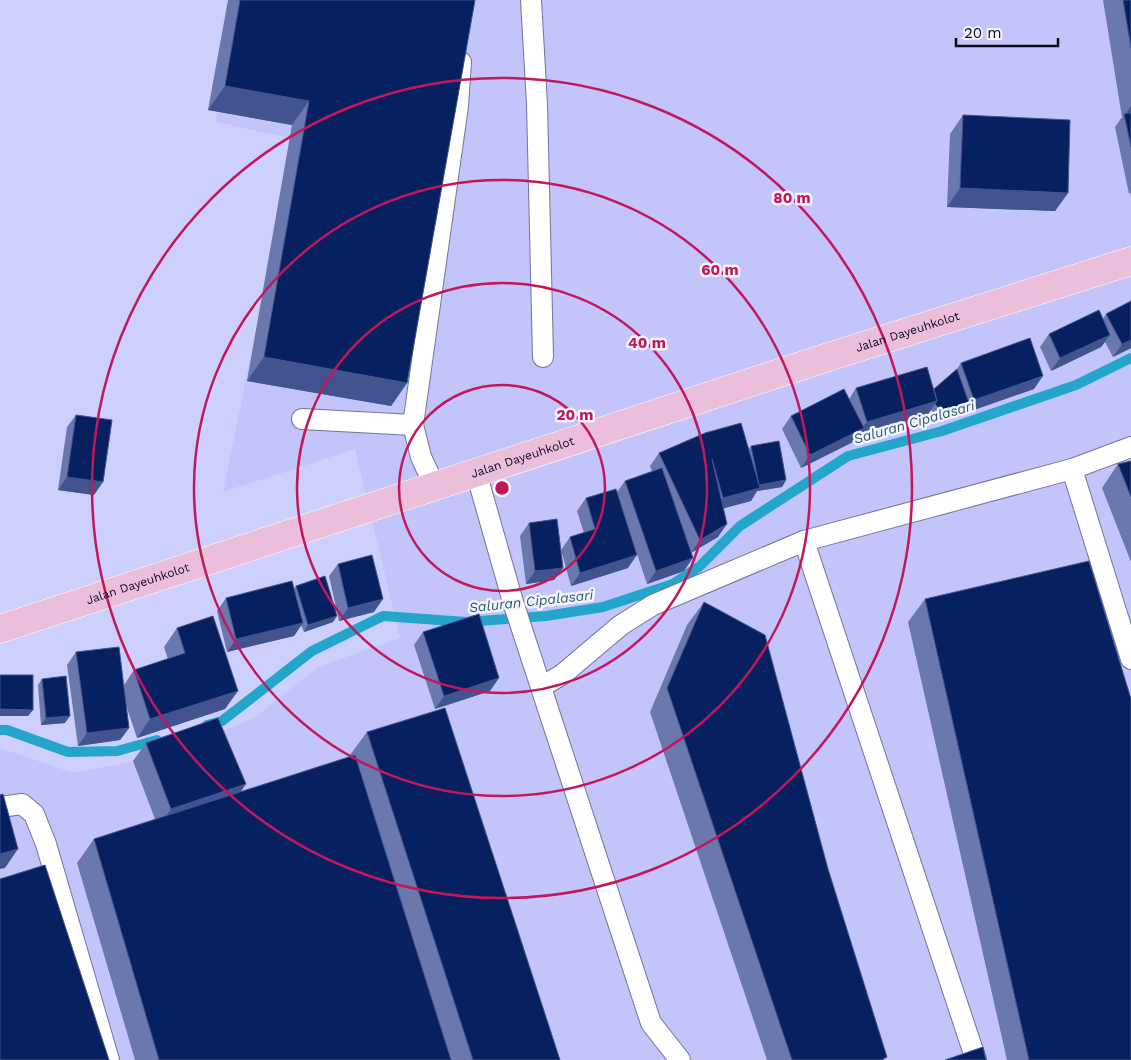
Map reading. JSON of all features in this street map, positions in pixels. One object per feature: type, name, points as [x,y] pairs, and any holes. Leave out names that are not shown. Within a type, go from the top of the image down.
[{"type":"main road","name":"Jalan Dayeuhkolot","points":[[0,629],[476,472],[1131,261]]},
{"type":"lane","points":[[531,0],[537,104],[542,357]]},
{"type":"lane","points":[[435,486],[421,457],[413,425],[458,106],[462,38]]},
{"type":"lane","points":[[302,419],[413,425]]},
{"type":"lane","points":[[541,687],[562,674],[621,625],[653,605],[804,541],[1072,469],[1131,446]]},
{"type":"lane","points":[[1072,469],[1131,659]]},
{"type":"lane","points":[[476,472],[513,602],[651,1023],[680,1060]]},
{"type":"lane","points":[[804,541],[976,1060]]},
{"type":"lane","points":[[0,806],[22,804],[34,814],[46,844],[109,1060]]},
{"type":"shaded area","points":[[232,0],[1131,0],[1131,1060],[0,1060],[0,748],[74,773],[161,756],[254,718],[318,667],[400,638],[355,449],[223,492],[295,139],[216,122]]},
{"type":"building","points":[[240,0],[475,0],[407,383],[264,357],[309,101],[225,86]]},
{"type":"building","points":[[1123,0],[1131,0],[1131,48]]},
{"type":"building","points":[[1131,113],[1131,147],[1124,114]]},
{"type":"building","points":[[963,115],[1070,120],[1068,193],[960,188]]},
{"type":"building","points":[[1131,301],[1131,340],[1122,344],[1106,314]]},
{"type":"building","points":[[1099,310],[1110,335],[1060,358],[1049,334]]},
{"type":"building","points":[[1030,338],[1043,376],[974,400],[961,363]]},
{"type":"building","points":[[927,367],[937,401],[867,422],[856,388]]},
{"type":"building","points":[[957,369],[970,406],[945,415],[935,404],[937,401],[934,389]]},
{"type":"building","points":[[844,389],[864,428],[810,455],[791,416]]},
{"type":"building","points":[[76,415],[112,420],[103,482],[67,477]]},
{"type":"building","points":[[741,423],[760,488],[723,498],[712,459],[727,524],[700,540],[659,453],[705,433]]},
{"type":"building","points":[[779,441],[786,480],[759,485],[751,446]]},
{"type":"building","points":[[1131,461],[1131,497],[1118,464]]},
{"type":"building","points":[[662,468],[693,558],[656,571],[625,481]]},
{"type":"building","points":[[616,489],[637,555],[580,573],[570,537],[595,529],[586,498]]},
{"type":"building","points":[[557,519],[563,568],[535,571],[529,523]]},
{"type":"building","points":[[372,555],[383,599],[348,608],[338,564]]},
{"type":"building","points":[[1089,561],[1131,699],[1131,1060],[1029,1060],[925,599]]},
{"type":"building","points":[[325,576],[337,616],[308,625],[296,586]]},
{"type":"building","points":[[292,581],[303,623],[236,639],[226,598]]},
{"type":"building","points":[[704,602],[765,635],[828,869],[887,1057],[881,1060],[792,1060],[667,688]]},
{"type":"building","points":[[479,614],[499,678],[444,696],[423,632]]},
{"type":"building","points":[[213,616],[238,691],[150,719],[134,670],[185,653],[177,628]]},
{"type":"building","points":[[119,647],[129,728],[87,733],[76,652]]},
{"type":"building","points":[[0,675],[33,675],[33,710],[0,709]]},
{"type":"building","points":[[66,676],[70,716],[46,718],[42,679]]},
{"type":"building","points":[[445,708],[560,1060],[473,1060],[367,732]]},
{"type":"building","points":[[218,718],[246,784],[171,809],[146,743]]},
{"type":"building","points":[[355,755],[451,1060],[159,1060],[94,839]]},
{"type":"building","points":[[3,794],[18,849],[0,854],[0,795]]},
{"type":"building","points":[[45,865],[109,1060],[0,1060],[0,879]]},
{"type":"building","points":[[983,1047],[986,1060],[945,1060]]},
{"type":"waterway","name":"Saluran Cipalasari","points":[[207,725],[222,721],[312,651],[383,616],[466,622],[546,616],[603,607],[673,584],[700,566],[740,526],[848,456],[942,431],[1076,385],[1131,358]]},
{"type":"waterway","name":"Saluran Cipalasari","points":[[0,730],[7,730],[68,752],[117,751],[157,740]]}]
